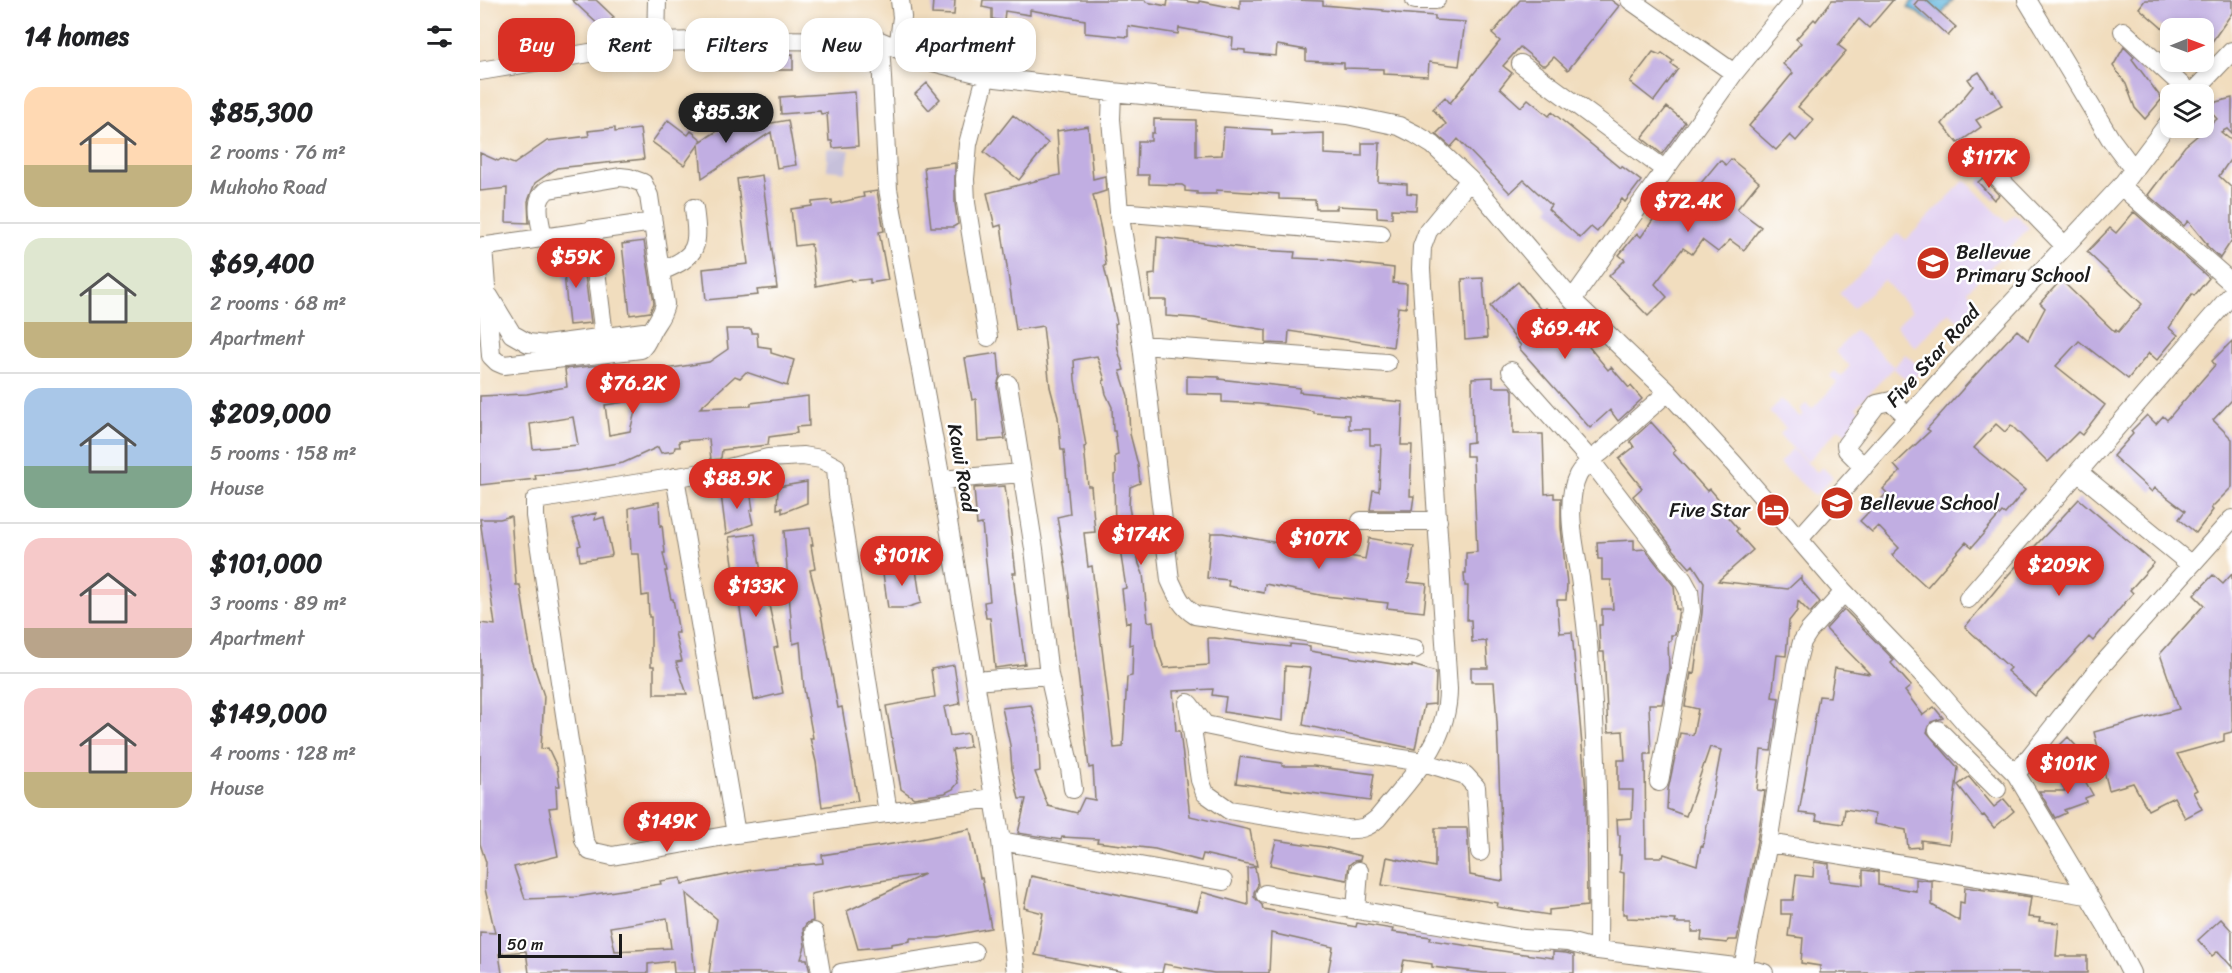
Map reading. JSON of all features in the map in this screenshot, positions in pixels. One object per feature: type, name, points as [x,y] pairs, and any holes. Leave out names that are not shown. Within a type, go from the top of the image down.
[{"type":"street","points":[[657,0],[657,18]]},
{"type":"street","points":[[900,0],[902,18]]},
{"type":"street","points":[[1415,0],[1436,0]]},
{"type":"street","points":[[1630,0],[1734,73]]},
{"type":"street","points":[[1572,300],[1734,73],[1794,0]]},
{"type":"street","points":[[2027,0],[2110,138],[2134,170]]},
{"type":"street","points":[[2123,31],[2180,84]]},
{"type":"street","points":[[673,42],[801,40]]},
{"type":"street","points":[[2201,84],[2232,51]]},
{"type":"street","points":[[480,71],[587,53]]},
{"type":"street","points":[[1521,64],[1664,169]]},
{"type":"street","name":"Kawi Road","points":[[882,72],[888,189],[942,480],[975,681],[1001,841],[1016,973]]},
{"type":"street","points":[[970,72],[1112,92],[1347,114],[1399,126],[1433,145],[1470,180],[1572,300],[1668,392],[1734,464],[1844,592],[1930,682],[1969,727],[2016,774],[2127,965],[2141,973]]},
{"type":"street","points":[[986,76],[968,144],[965,179],[966,203],[988,337]]},
{"type":"street","points":[[1112,92],[1111,119],[1119,212],[1142,345],[1170,580],[1184,607],[1195,615],[1213,619],[1415,649]]},
{"type":"street","name":"Five Star Road","points":[[1798,539],[1956,363],[2121,186],[2160,135]]},
{"type":"street","points":[[1976,155],[2066,246]]},
{"type":"street","points":[[543,237],[538,206],[539,196],[549,189],[610,178],[629,178],[643,183],[649,196],[661,271],[663,316],[651,332],[648,342],[640,349],[504,365],[496,362],[491,356],[482,246],[653,222]]},
{"type":"street","points":[[1470,180],[1428,231],[1422,247],[1421,269],[1448,702],[1444,724],[1435,747],[1423,762],[1378,818],[1369,827],[1357,830],[1229,810],[1205,793],[1200,780],[1188,703],[1205,725],[1294,743],[1423,762],[1465,775],[1476,788],[1480,852]]},
{"type":"street","points":[[2121,186],[2232,283]]},
{"type":"street","points":[[661,271],[681,263],[689,257],[695,246],[698,234],[694,208]]},
{"type":"street","points":[[1119,212],[1381,234]]},
{"type":"street","points":[[591,230],[604,336]]},
{"type":"street","points":[[486,290],[512,334],[528,343],[546,345],[604,336],[651,332]]},
{"type":"street","points":[[1968,599],[2232,294]]},
{"type":"street","points":[[1142,345],[1387,363]]},
{"type":"street","points":[[1511,371],[1591,461],[1683,580],[1689,591],[1691,611],[1659,782]]},
{"type":"street","points":[[1008,384],[1034,549],[1049,675],[1071,768],[1073,789]]},
{"type":"street","points":[[1598,950],[1599,833],[1593,709],[1586,618],[1572,520],[1572,495],[1578,475],[1591,461],[1668,392]]},
{"type":"street","points":[[1864,466],[1847,450],[1846,445],[1877,405],[1884,401],[1891,402],[1908,417]]},
{"type":"street","points":[[888,813],[838,495],[836,467],[821,459],[803,456],[768,458],[721,470],[535,500],[537,528],[584,840],[590,851],[612,856],[736,834],[888,813],[993,798]]},
{"type":"street","points":[[2078,472],[2191,565]]},
{"type":"street","points":[[942,480],[1021,473]]},
{"type":"street","points":[[675,477],[736,834]]},
{"type":"street","points":[[2016,774],[2102,665],[2232,519]]},
{"type":"street","points":[[1361,521],[1438,521]]},
{"type":"street","points":[[1743,968],[1768,843],[1796,664],[1802,642],[1809,631],[1844,592]]},
{"type":"street","points":[[975,681],[1049,675]]},
{"type":"street","points":[[1938,730],[1997,789]]},
{"type":"street","points":[[1967,758],[1983,739]]},
{"type":"street","points":[[1001,841],[1223,881]]},
{"type":"street","points":[[1768,843],[2087,895]]},
{"type":"street","points":[[1356,910],[1359,871]]},
{"type":"street","points":[[1265,894],[1524,939],[1568,942],[1598,950],[1743,968],[1764,973]]},
{"type":"street","points":[[814,932],[821,973]]},
{"type":"street","points":[[841,973],[974,952]]},
{"type":"shaded area","points":[[827,149],[850,150],[846,172],[827,170]]},
{"type":"shaded area","name":"Bellevue Primary School","points":[[1965,180],[2006,222],[2015,214],[2029,228],[1967,291],[1979,303],[1960,322],[1949,312],[1915,347],[1896,326],[1912,311],[1884,280],[1853,308],[1839,293],[1898,233],[1906,240]]},
{"type":"shaded area","points":[[1855,330],[1894,367],[1905,354],[1922,369],[1910,383],[1893,368],[1856,407],[1866,418],[1849,436],[1839,428],[1807,462],[1779,435],[1786,428],[1769,412],[1781,399],[1800,417],[1803,414],[1800,409],[1806,404],[1812,409],[1837,383],[1830,376],[1835,371],[1841,376],[1850,366],[1835,352]]},
{"type":"shaded area","points":[[1792,449],[1817,472],[1822,467],[1833,477],[1815,496],[1779,463]]},
{"type":"water","points":[[1913,0],[1953,0],[1934,24],[1908,7]]},
{"type":"building","points":[[572,0],[596,0],[614,17],[591,18]]},
{"type":"building","points":[[933,0],[955,0],[954,15],[932,14]]},
{"type":"building","points":[[983,0],[1145,0],[1167,6],[1168,0],[1177,0],[1199,3],[1199,1],[1240,9],[1240,0],[1296,0],[1323,1],[1323,5],[1435,16],[1435,20],[1465,22],[1459,66],[1429,62],[1428,76],[1383,74],[1383,69],[1344,68],[1344,63],[1306,61],[1306,50],[1277,45],[1276,56],[1245,53],[1245,50],[1232,49],[1233,38],[1179,28],[1178,34],[1128,26],[1128,37],[1085,33],[1085,20],[1030,10],[1030,15],[1005,11],[1004,18],[992,18],[992,9],[982,7]]},
{"type":"building","points":[[1520,0],[1611,0],[1619,6],[1568,70],[1554,57],[1546,65],[1542,65],[1520,47],[1503,66],[1512,73],[1500,88],[1521,107],[1528,99],[1549,116],[1552,112],[1620,168],[1621,166],[1641,181],[1625,202],[1622,199],[1597,232],[1591,227],[1580,238],[1548,209],[1551,205],[1524,180],[1510,193],[1458,139],[1451,147],[1436,134],[1446,124],[1433,109],[1445,97],[1450,103],[1500,41],[1492,34]]},
{"type":"building","points":[[1832,0],[1893,0],[1869,28],[1859,19],[1838,45],[1846,51],[1798,107],[1814,120],[1796,141],[1790,135],[1776,150],[1749,126],[1793,73],[1783,64],[1801,43],[1796,39],[1814,19],[1816,21]]},
{"type":"building","points":[[1918,0],[1926,0],[1956,27],[1948,36],[1914,5]]},
{"type":"building","points":[[2145,0],[2232,0],[2232,13],[2214,39],[2214,18],[2160,18],[2160,26],[2139,8]]},
{"type":"building","points":[[2124,47],[2134,57],[2132,59],[2160,96],[2160,101],[2145,119],[2135,108],[2126,84],[2113,66]]},
{"type":"building","points":[[1653,52],[1660,55],[1662,53],[1673,61],[1671,64],[1678,69],[1654,101],[1630,82]]},
{"type":"building","points":[[789,54],[793,54],[793,70],[789,70]]},
{"type":"building","points":[[1979,72],[2002,106],[1976,120],[1981,127],[1958,143],[1942,124],[1973,86],[1968,79]]},
{"type":"building","points":[[927,83],[940,99],[929,110],[915,94]]},
{"type":"building","points":[[855,92],[858,146],[833,148],[832,141],[829,141],[827,113],[821,114],[820,111],[781,114],[780,97]]},
{"type":"building","points":[[2232,98],[2232,134],[2227,129],[2221,132],[2232,141],[2232,157],[2219,176],[2232,188],[2232,240],[2220,258],[2206,245],[2188,221],[2184,226],[2148,195],[2185,146],[2194,138],[2214,138],[2214,122],[2217,119],[2214,116],[2216,102]]},
{"type":"building","points":[[1667,107],[1685,122],[1662,154],[1642,138]]},
{"type":"building","points":[[1013,115],[1048,143],[1019,180],[984,152]]},
{"type":"building","points":[[745,119],[750,127],[788,120],[796,165],[777,168],[771,132],[702,178],[699,144],[684,165],[652,142],[668,120],[688,135],[691,131],[702,140],[700,142],[725,126],[728,130]]},
{"type":"building","points":[[1154,119],[1196,120],[1196,156],[1222,155],[1224,127],[1272,130],[1272,135],[1324,133],[1324,154],[1362,156],[1362,143],[1380,143],[1378,182],[1407,184],[1407,193],[1417,194],[1416,210],[1392,209],[1392,218],[1377,217],[1377,208],[1337,206],[1337,209],[1316,209],[1315,200],[1279,199],[1279,194],[1216,190],[1216,194],[1197,194],[1197,192],[1185,191],[1182,185],[1149,184],[1149,175],[1137,175],[1138,141],[1151,141],[1151,133],[1154,133]]},
{"type":"building","points":[[1088,126],[1093,179],[1105,176],[1106,191],[1093,195],[1101,230],[1106,265],[1104,266],[1117,323],[1115,324],[1118,350],[1124,370],[1120,371],[1128,396],[1130,434],[1138,465],[1140,483],[1130,487],[1129,507],[1139,564],[1143,574],[1148,622],[1153,621],[1156,645],[1164,668],[1209,665],[1208,638],[1215,638],[1290,647],[1290,644],[1310,646],[1310,651],[1412,667],[1412,665],[1436,672],[1435,704],[1424,705],[1415,749],[1303,725],[1311,668],[1285,666],[1283,721],[1224,712],[1226,697],[1212,695],[1213,689],[1173,691],[1176,731],[1180,731],[1190,816],[1250,830],[1257,866],[1203,854],[1201,861],[1155,849],[1097,842],[1098,839],[1062,837],[1061,840],[1018,833],[1026,799],[1019,799],[1002,708],[1031,705],[1038,730],[1040,771],[1035,772],[1048,806],[1077,813],[1084,798],[1095,800],[1093,767],[1089,768],[1066,570],[1057,517],[1070,514],[1064,450],[1061,450],[1058,417],[1050,387],[1043,326],[1016,330],[1001,225],[995,227],[987,193],[1060,175],[1057,131]],"holes":[[[1097,356],[1105,380],[1103,381],[1106,394],[1112,407],[1113,431],[1115,431],[1118,455],[1115,456],[1116,474],[1114,475],[1115,531],[1117,531],[1126,588],[1122,589],[1126,623],[1130,622],[1129,645],[1133,644],[1132,676],[1127,677],[1123,747],[1114,748],[1092,566],[1088,567],[1084,533],[1095,532],[1074,360]]]},
{"type":"building","points":[[615,128],[615,132],[640,129],[644,159],[557,168],[535,183],[528,201],[529,223],[506,222],[507,188],[480,191],[480,153],[498,161],[501,159],[514,164],[547,141],[589,136],[588,131]]},
{"type":"building","points":[[1731,159],[1759,182],[1737,209],[1761,227],[1744,250],[1730,240],[1718,252],[1702,240],[1692,254],[1683,248],[1655,284],[1667,297],[1648,316],[1609,276],[1625,260],[1619,255],[1637,233],[1641,237],[1659,211],[1674,222],[1693,196],[1691,195],[1720,160],[1726,165]]},
{"type":"building","points":[[955,163],[955,204],[958,224],[953,227],[931,227],[924,167]]},
{"type":"building","points":[[762,175],[777,288],[757,290],[758,295],[706,300],[703,269],[748,264],[737,179]]},
{"type":"building","points":[[1983,178],[1999,195],[1994,200],[1978,182]]},
{"type":"building","points":[[877,191],[884,231],[879,232],[888,280],[870,283],[870,279],[851,281],[850,279],[816,286],[811,244],[795,246],[791,209],[812,206],[812,202],[832,200],[832,204],[864,197],[863,193]]},
{"type":"building","points":[[2134,212],[2209,278],[2194,296],[2192,294],[2169,328],[2178,335],[2157,360],[2149,353],[2128,379],[2079,341],[2056,366],[2105,405],[2082,435],[2078,432],[2048,462],[2011,425],[2005,432],[1996,424],[1974,448],[2025,490],[2005,514],[2002,512],[1972,547],[1966,542],[1927,587],[1892,555],[1899,548],[1878,526],[1872,532],[1860,521],[1887,493],[1883,489],[1900,472],[1894,465],[1930,431],[1927,429],[1987,362],[2017,330],[2028,340],[2045,308],[2040,303],[2061,280],[2115,332],[2116,330],[2118,332],[2142,304],[2087,252],[2110,228],[2116,233]]},
{"type":"building","points":[[1157,237],[1295,252],[1294,258],[1334,260],[1394,268],[1393,283],[1407,284],[1406,308],[1398,307],[1393,347],[1289,331],[1288,344],[1266,343],[1266,330],[1194,318],[1166,316],[1166,300],[1150,300],[1149,275],[1155,274]]},
{"type":"building","points":[[644,241],[654,303],[650,312],[630,315],[622,244]]},
{"type":"building","points":[[582,251],[591,323],[569,325],[562,253]]},
{"type":"building","points":[[1483,278],[1487,338],[1465,340],[1462,279]]},
{"type":"building","points":[[1518,282],[1542,311],[1546,308],[1576,342],[1581,337],[1608,370],[1611,367],[1642,399],[1618,421],[1610,410],[1590,428],[1519,348],[1521,346],[1490,306]]},
{"type":"building","points":[[726,329],[751,329],[752,333],[757,333],[758,346],[771,348],[771,353],[794,360],[787,386],[746,372],[740,378],[735,376],[700,408],[751,406],[751,403],[808,396],[809,426],[796,427],[797,433],[769,437],[768,445],[722,450],[719,459],[711,460],[709,439],[679,441],[680,447],[675,447],[674,451],[661,453],[658,447],[623,463],[578,471],[535,475],[536,479],[480,485],[480,396],[527,394],[567,387],[565,369],[609,364],[611,378],[709,362],[728,349]],"holes":[[[638,400],[630,431],[609,435],[605,405]],[[573,417],[578,445],[533,449],[530,424]]]},
{"type":"building","points":[[2232,341],[2232,400],[2213,420],[2232,439],[2232,487],[2211,508],[2213,510],[2196,533],[2179,519],[2185,511],[2155,488],[2152,492],[2113,456],[2133,434],[2131,431],[2147,415],[2156,424],[2163,416],[2167,420],[2215,365],[2212,361]]},
{"type":"building","points":[[998,353],[1000,376],[997,386],[1005,439],[978,441],[976,399],[972,400],[965,358]]},
{"type":"building","points":[[1187,376],[1219,377],[1219,379],[1300,388],[1299,392],[1403,402],[1401,445],[1412,445],[1410,496],[1414,496],[1412,510],[1370,510],[1373,490],[1379,491],[1381,445],[1370,445],[1370,429],[1349,429],[1349,415],[1222,402],[1222,395],[1187,394]]},
{"type":"building","points":[[1493,377],[1493,387],[1510,387],[1513,390],[1513,434],[1543,434],[1545,494],[1554,493],[1554,498],[1561,498],[1561,527],[1567,584],[1566,600],[1557,600],[1560,633],[1572,632],[1586,791],[1587,906],[1549,910],[1549,915],[1497,907],[1498,903],[1382,885],[1387,857],[1435,867],[1435,828],[1467,828],[1470,875],[1503,881],[1494,682],[1471,682],[1471,668],[1488,668],[1486,641],[1472,642],[1471,620],[1467,620],[1468,586],[1465,586],[1464,573],[1466,573],[1466,553],[1477,552],[1473,456],[1466,456],[1466,443],[1473,442],[1472,378]]},
{"type":"building","points":[[1651,422],[1676,450],[1673,453],[1707,491],[1710,489],[1722,503],[1718,506],[1753,550],[1718,581],[1788,589],[1801,577],[1801,580],[1820,602],[1810,613],[1798,601],[1797,611],[1789,621],[1786,656],[1777,655],[1772,697],[1779,698],[1771,751],[1761,750],[1757,790],[1765,791],[1757,841],[1737,940],[1728,940],[1727,943],[1701,940],[1702,932],[1692,932],[1692,923],[1627,918],[1627,914],[1623,914],[1624,873],[1620,872],[1620,835],[1618,835],[1617,819],[1632,818],[1633,790],[1618,790],[1618,760],[1625,760],[1623,731],[1608,732],[1604,652],[1600,652],[1599,625],[1602,625],[1602,609],[1613,609],[1611,580],[1602,580],[1602,559],[1598,559],[1597,542],[1634,540],[1634,550],[1645,549],[1674,586],[1676,609],[1679,609],[1675,635],[1671,635],[1671,641],[1668,641],[1669,669],[1662,704],[1649,704],[1651,754],[1645,754],[1646,857],[1663,857],[1664,854],[1697,865],[1701,846],[1703,847],[1721,750],[1710,747],[1686,816],[1667,809],[1668,790],[1680,733],[1693,735],[1698,709],[1685,706],[1691,673],[1694,674],[1704,582],[1693,565],[1690,568],[1674,550],[1633,496],[1642,488],[1619,459],[1634,447],[1630,441]]},
{"type":"building","points":[[807,482],[807,503],[782,513],[782,508],[777,509],[778,487]]},
{"type":"building","points":[[1005,486],[1016,573],[1013,573],[1015,592],[1025,664],[995,668],[990,618],[986,618],[984,602],[990,601],[982,524],[977,525],[974,488]]},
{"type":"building","points":[[750,490],[753,510],[750,511],[753,524],[726,534],[721,494]]},
{"type":"building","points":[[2079,499],[2154,563],[2130,590],[2133,593],[2093,641],[2089,637],[2035,696],[2007,671],[2010,668],[1965,627],[2009,574]]},
{"type":"building","points":[[659,502],[660,526],[662,525],[665,553],[663,553],[667,571],[665,571],[671,599],[673,599],[679,633],[675,633],[682,661],[676,662],[687,694],[654,694],[648,595],[642,596],[639,554],[631,554],[629,508]]},
{"type":"building","points":[[596,513],[595,520],[604,517],[612,554],[580,561],[578,546],[581,545],[572,519]]},
{"type":"building","points":[[511,516],[516,585],[520,585],[532,660],[544,696],[541,749],[548,748],[557,767],[560,786],[556,786],[557,807],[549,808],[558,856],[514,867],[525,899],[576,897],[661,884],[660,881],[681,878],[682,884],[751,870],[823,863],[822,855],[970,829],[991,928],[939,938],[910,938],[910,941],[891,944],[891,946],[858,949],[847,911],[925,874],[848,886],[811,894],[813,921],[807,923],[803,929],[805,946],[801,959],[807,959],[810,973],[709,973],[717,919],[686,893],[695,973],[674,973],[673,961],[648,964],[648,973],[529,973],[526,951],[499,954],[502,973],[480,973],[480,932],[495,933],[485,889],[486,862],[480,844],[480,623],[495,625],[480,519],[500,519]],"holes":[[[667,918],[671,948],[615,951],[610,927]]]},
{"type":"building","points":[[810,528],[815,569],[810,570],[821,614],[838,708],[842,707],[858,801],[822,807],[810,738],[813,738],[804,689],[800,642],[793,644],[784,531]]},
{"type":"building","points":[[1211,533],[1223,533],[1365,559],[1369,538],[1414,546],[1408,582],[1427,584],[1424,612],[1387,608],[1388,603],[1325,596],[1265,584],[1264,593],[1228,586],[1229,580],[1207,578]]},
{"type":"building","points":[[755,534],[764,591],[766,591],[778,647],[774,648],[783,693],[754,700],[729,537]]},
{"type":"building","points":[[915,563],[921,603],[905,608],[888,608],[882,567],[899,568]]},
{"type":"building","points":[[2232,574],[2232,732],[2224,734],[2224,741],[2177,754],[2197,790],[2193,792],[2202,809],[2185,818],[2174,797],[2148,810],[2133,783],[2109,790],[2094,732],[2179,709],[2160,654],[2204,605],[2194,595],[2213,575],[2223,584]]},
{"type":"building","points":[[1844,609],[1894,660],[1891,663],[1911,686],[1905,691],[1923,715],[1934,707],[1943,718],[1931,722],[1927,732],[1958,768],[1949,844],[1921,840],[1921,847],[1908,848],[1906,830],[1874,824],[1875,814],[1845,809],[1843,824],[1816,820],[1817,815],[1799,813],[1819,696],[1830,697],[1835,668],[1870,674],[1826,629]]},
{"type":"building","points":[[954,665],[960,704],[944,707],[950,736],[968,733],[970,747],[952,750],[958,783],[953,789],[945,793],[914,798],[901,789],[886,706],[935,697],[931,669]]},
{"type":"building","points":[[2068,737],[2077,747],[2067,757],[2058,747]]},
{"type":"building","points":[[1240,757],[1282,763],[1282,766],[1313,766],[1374,774],[1370,801],[1236,783]]},
{"type":"building","points":[[2079,770],[2093,795],[2085,798],[2086,802],[2064,810],[2066,813],[2055,818],[2039,791],[2065,791],[2060,781]]},
{"type":"building","points":[[1969,777],[1994,807],[2004,799],[2014,811],[1994,828],[1958,785]]},
{"type":"building","points":[[1276,840],[1324,847],[1361,856],[1360,860],[1349,865],[1347,880],[1287,869],[1270,865]]},
{"type":"building","points":[[1814,862],[1829,864],[1829,881],[1863,885],[1863,870],[1878,872],[1878,885],[1916,891],[1916,879],[1932,881],[1932,905],[1959,921],[1960,902],[1964,903],[1965,887],[2031,897],[2028,917],[2040,918],[2039,921],[2059,923],[2056,956],[2087,956],[2087,973],[1820,973],[1820,966],[1801,963],[1803,938],[1788,936],[1791,914],[1781,914],[1781,900],[1793,900],[1796,875],[1813,877]]},
{"type":"building","points":[[1255,867],[1258,885],[1254,897],[1263,909],[1356,927],[1357,923],[1393,929],[1392,932],[1431,937],[1430,940],[1509,952],[1553,958],[1553,952],[1566,953],[1574,955],[1574,973],[1484,973],[1432,967],[1432,964],[1404,960],[1401,973],[1328,973],[1333,947],[1271,933],[1269,973],[1214,973],[1164,964],[1162,973],[1130,973],[1035,955],[1043,913],[1024,908],[1031,876],[1197,911],[1202,892],[1248,905],[1247,868]]},
{"type":"building","points":[[2221,919],[2232,931],[2232,967],[2218,951],[2212,956],[2198,940]]},
{"type":"place","name":"Bellevue Primary School","points":[[1933,263]]},
{"type":"place","name":"Bellevue School","points":[[1837,503]]},
{"type":"place","name":"Five Star","points":[[1773,510]]}]
